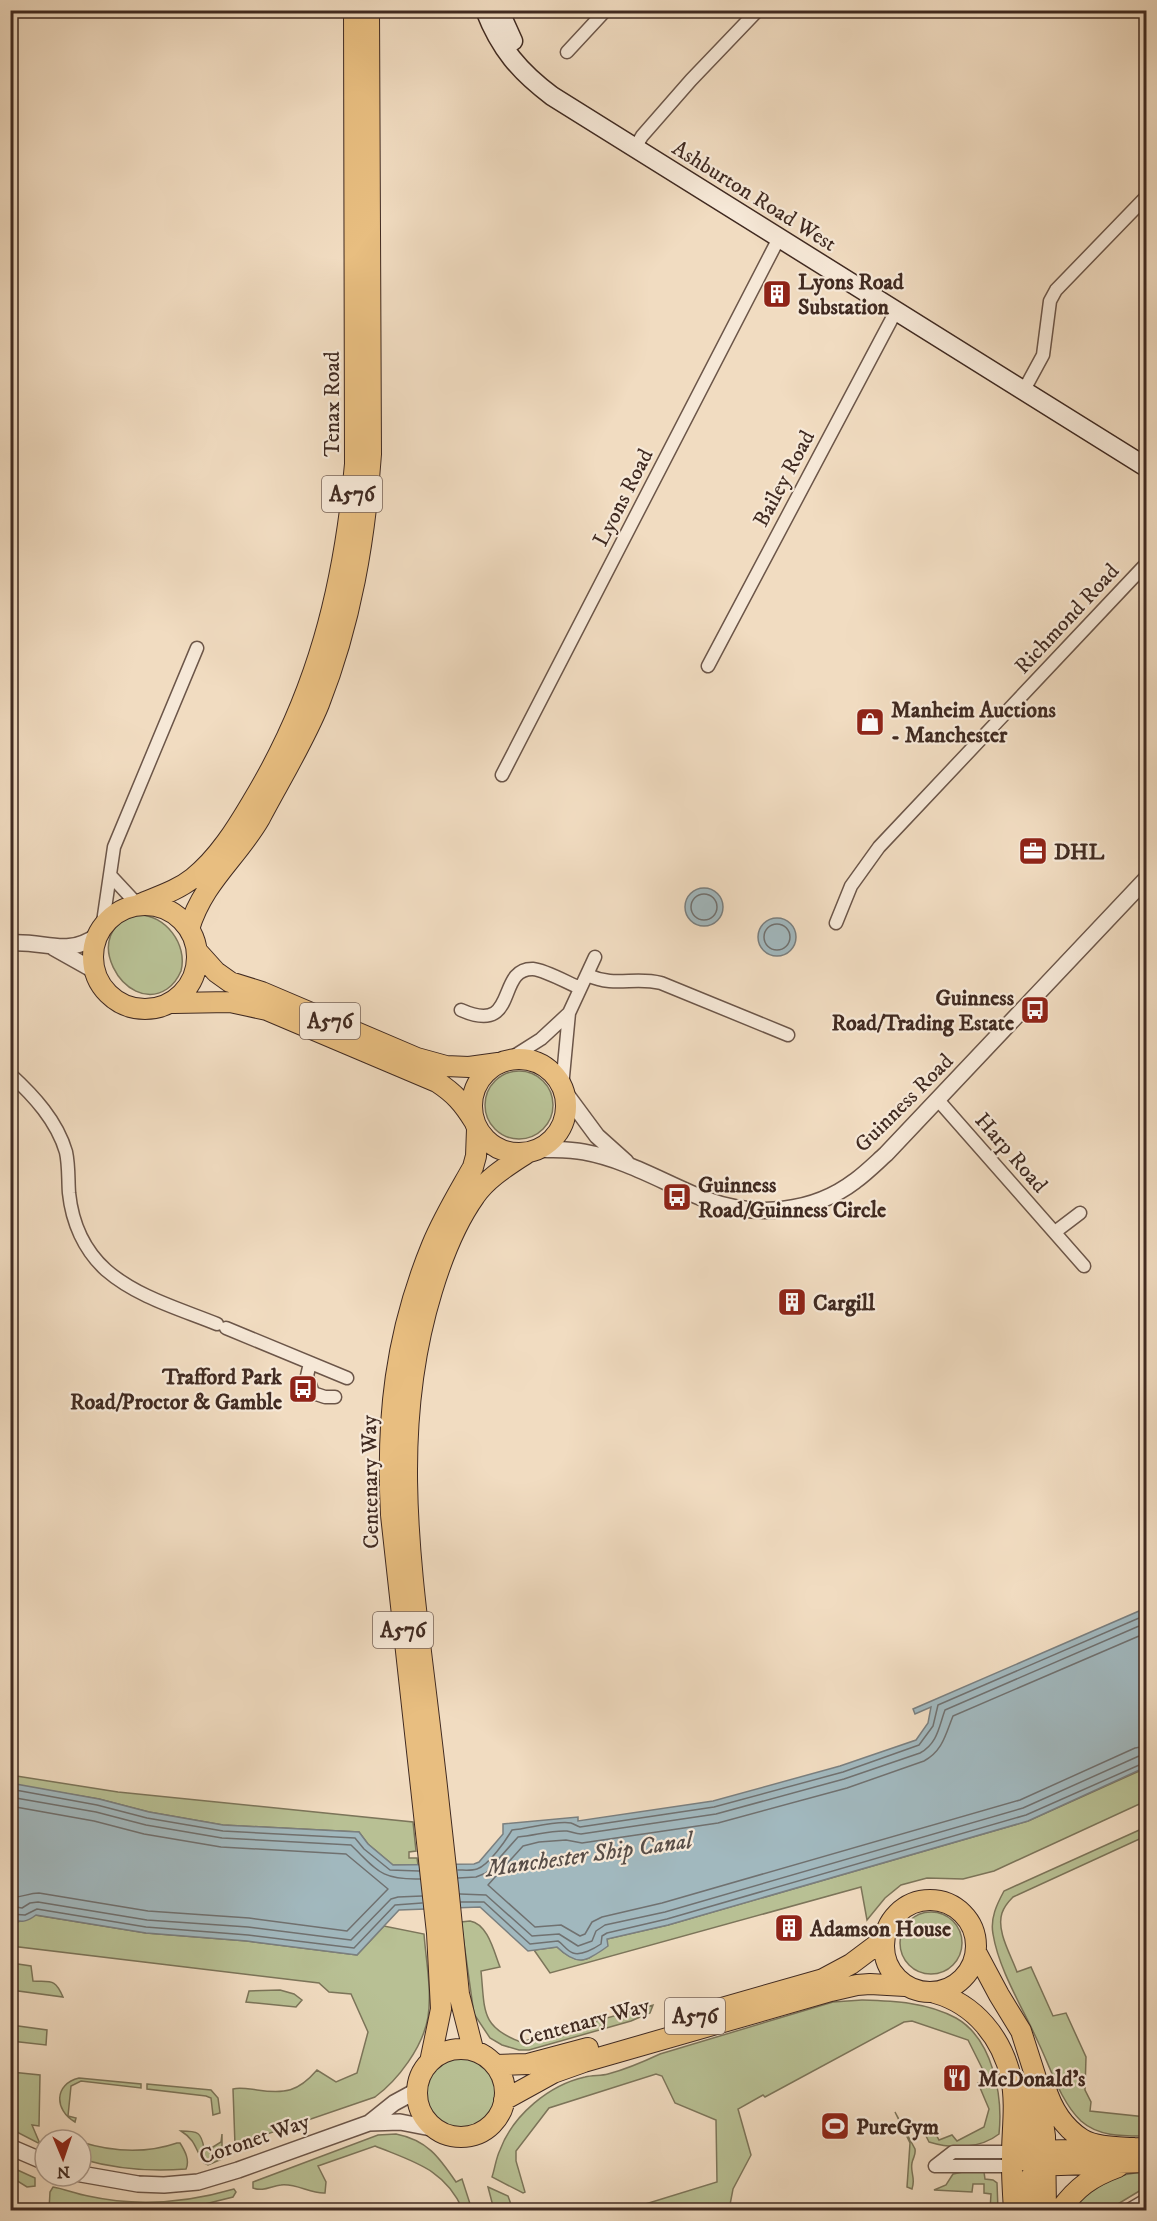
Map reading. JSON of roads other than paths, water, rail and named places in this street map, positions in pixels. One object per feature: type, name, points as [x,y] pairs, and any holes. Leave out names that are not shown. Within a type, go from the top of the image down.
[{"type":"main road","name":"Tenax Road","points":[[139,904],[180,887],[192,879],[220,850],[242,818],[276,763],[299,710],[326,638],[339,584],[349,530],[355,464],[354,10]]},
{"type":"main road","name":"Tenax Road","points":[[189,929],[201,897],[254,828],[294,756],[318,705],[344,627],[358,571],[371,454],[369,10]]},
{"type":"main road","name":"Ashburton Road West","points":[[485,10],[505,50],[527,77],[552,96],[1146,467]]},
{"type":"main road","name":"Ashburton Road West","points":[[499,10],[513,40],[552,96]]},
{"type":"main road","name":"A576","points":[[95,971],[107,993],[127,1007],[143,1010],[174,1003],[230,1002],[267,1010],[437,1082],[463,1103],[486,1140],[510,1153],[533,1151],[551,1141],[559,1131],[564,1118],[566,1104],[562,1088],[553,1074],[542,1065],[528,1060],[470,1067],[446,1065],[417,1058],[262,992],[230,982],[216,972],[198,952],[189,929],[180,918],[169,911],[139,904],[115,914],[100,932]]},
{"type":"main road","points":[[95,971],[93,953],[100,932]]},
{"type":"main road","points":[[174,1003],[189,987],[197,970],[198,952]]},
{"type":"main road","name":"A576","points":[[475,1125],[471,1103],[474,1089],[482,1077],[503,1062]]},
{"type":"main road","name":"Centenary Way","points":[[445,1932],[435,1847],[405,1460],[399,1415],[413,1296],[433,1243],[476,1156],[475,1125]]},
{"type":"main road","name":"Centenary Way","points":[[404,1374],[437,1274],[452,1237],[476,1194],[499,1172],[533,1151]]},
{"type":"main road","name":"A576","points":[[883,1940],[893,1917],[902,1909],[925,1900],[938,1901],[961,1912],[969,1922],[975,1936],[976,1952],[1021,2031]]},
{"type":"main road","name":"A576","points":[[445,1932],[473,2049]]},
{"type":"main road","name":"A576","points":[[418,2090],[420,2077],[430,2062],[437,2035],[442,1999],[445,1932]]},
{"type":"main road","points":[[883,1940],[887,1966],[894,1977],[905,1986]]},
{"type":"main road","name":"Centenary Way","points":[[495,2065],[528,2064],[548,2059],[823,1979],[851,1964],[883,1940]]},
{"type":"main road","points":[[935,1993],[950,1988],[963,1979],[972,1967],[976,1952]]},
{"type":"main road","name":"Centenary Way","points":[[504,2100],[553,2073],[707,2026],[857,1985],[905,1986]]},
{"type":"main road","name":"A576","points":[[905,1986],[919,1992],[947,1996],[974,2013],[994,2036],[1011,2078],[1013,2102],[1034,2157],[1046,2211]]},
{"type":"main road","points":[[1021,2031],[1039,2068],[1051,2102],[1058,2115],[1071,2129],[1082,2139],[1138,2155]]},
{"type":"main road","points":[[1021,2031],[1030,2136],[1034,2157],[1029,2185],[1028,2211]]},
{"type":"main road","points":[[418,2090],[418,2104],[423,2117],[436,2129],[460,2137],[485,2130],[494,2122],[504,2100],[502,2076],[486,2056],[473,2049],[448,2050],[430,2062]]},
{"type":"main road","points":[[1034,2157],[1138,2155]]},
{"type":"main road","points":[[1060,2211],[1072,2194],[1090,2179],[1138,2155]]},
{"type":"main road","name":"A576","points":[[1014,2211],[1034,2157]]},
{"type":"street","points":[[567,52],[606,10]]},
{"type":"street","points":[[635,148],[642,136],[691,80],[758,10]]},
{"type":"street","points":[[1024,390],[1043,355],[1050,301],[1056,290],[1146,197]]},
{"type":"street","name":"Lyons Road","points":[[502,775],[779,238]]},
{"type":"street","name":"Bailey Road","points":[[708,666],[896,311]]},
{"type":"street","name":"Richmond Road","points":[[836,923],[851,886],[879,847],[1146,564]]},
{"type":"street","points":[[10,943],[79,946],[100,932],[114,847],[197,648]]},
{"type":"street","points":[[110,875],[139,904]]},
{"type":"street","name":"Guinness Road","points":[[533,1151],[585,1152],[630,1166],[731,1207],[776,1210],[795,1209],[815,1203],[855,1182],[886,1154],[1146,879]]},
{"type":"street","points":[[51,946],[95,971]]},
{"type":"street","points":[[562,1088],[569,1013],[595,957]]},
{"type":"street","points":[[461,1010],[482,1017],[495,1013],[517,976],[527,970],[539,970],[580,988]]},
{"type":"street","points":[[587,975],[604,982],[652,981],[661,983],[788,1035]]},
{"type":"street","points":[[503,1062],[541,1039],[569,1013]]},
{"type":"street","points":[[10,1074],[39,1104],[61,1138],[67,1161],[69,1193],[75,1224],[90,1251],[105,1269],[143,1294],[347,1378]]},
{"type":"street","name":"Guinness Road","points":[[562,1088],[597,1136],[630,1166]]},
{"type":"street","name":"Harp Road","points":[[938,1100],[1084,1266]]},
{"type":"street","points":[[1055,1232],[1080,1213]]},
{"type":"street","points":[[310,1363],[307,1376],[313,1393],[335,1397]]},
{"type":"street","points":[[369,2123],[394,2103],[418,2090]]},
{"type":"street","points":[[369,2123],[400,2122],[436,2129]]},
{"type":"street","name":"Coronet Way","points":[[93,2176],[138,2184],[164,2185],[198,2181],[238,2170],[369,2123]]},
{"type":"street","points":[[10,2147],[33,2157]]},
{"type":"street","points":[[953,2152],[1034,2157],[935,2166],[953,2152]]},
{"type":"street","points":[[1129,2211],[1146,2200]]},
{"type":"water","points":[[704,888],[717,894],[723,907],[717,920],[704,926],[691,920],[685,907],[691,894]]},
{"type":"water","points":[[777,918],[790,924],[796,937],[790,950],[777,956],[764,950],[758,937],[764,924]]},
{"type":"water","name":"Manchester Ship Canal","points":[[1146,1608],[1146,1767],[1028,1821],[668,1925],[607,1939],[608,1946],[587,1959],[576,1960],[557,1947],[528,1951],[480,1907],[399,1910],[357,1955],[247,1941],[146,1933],[36,1915],[24,1921],[11,1919],[10,1783],[223,1825],[359,1832],[368,1844],[393,1865],[474,1864],[479,1862],[503,1834],[503,1824],[578,1817],[578,1821],[713,1801],[840,1766],[916,1740],[928,1723],[931,1707],[915,1714],[913,1709]]},
{"type":"place","name":"Lyons Road Substation","points":[[777,294]]},
{"type":"place","name":"Manheim Auctions - Manchester","points":[[870,722]]},
{"type":"place","name":"DHL","points":[[1033,851]]},
{"type":"place","name":"Guinness Road/Trading Estate","points":[[1035,1010]]},
{"type":"place","name":"Guinness Road/Guinness Circle","points":[[677,1197]]},
{"type":"place","name":"Cargill","points":[[792,1302]]},
{"type":"place","name":"Trafford Park Road/Proctor & Gamble","points":[[303,1389]]},
{"type":"place","name":"Adamson House","points":[[789,1928]]},
{"type":"place","name":"McDonald's","points":[[957,2078]]},
{"type":"place","name":"PureGym","points":[[835,2126]]}]
